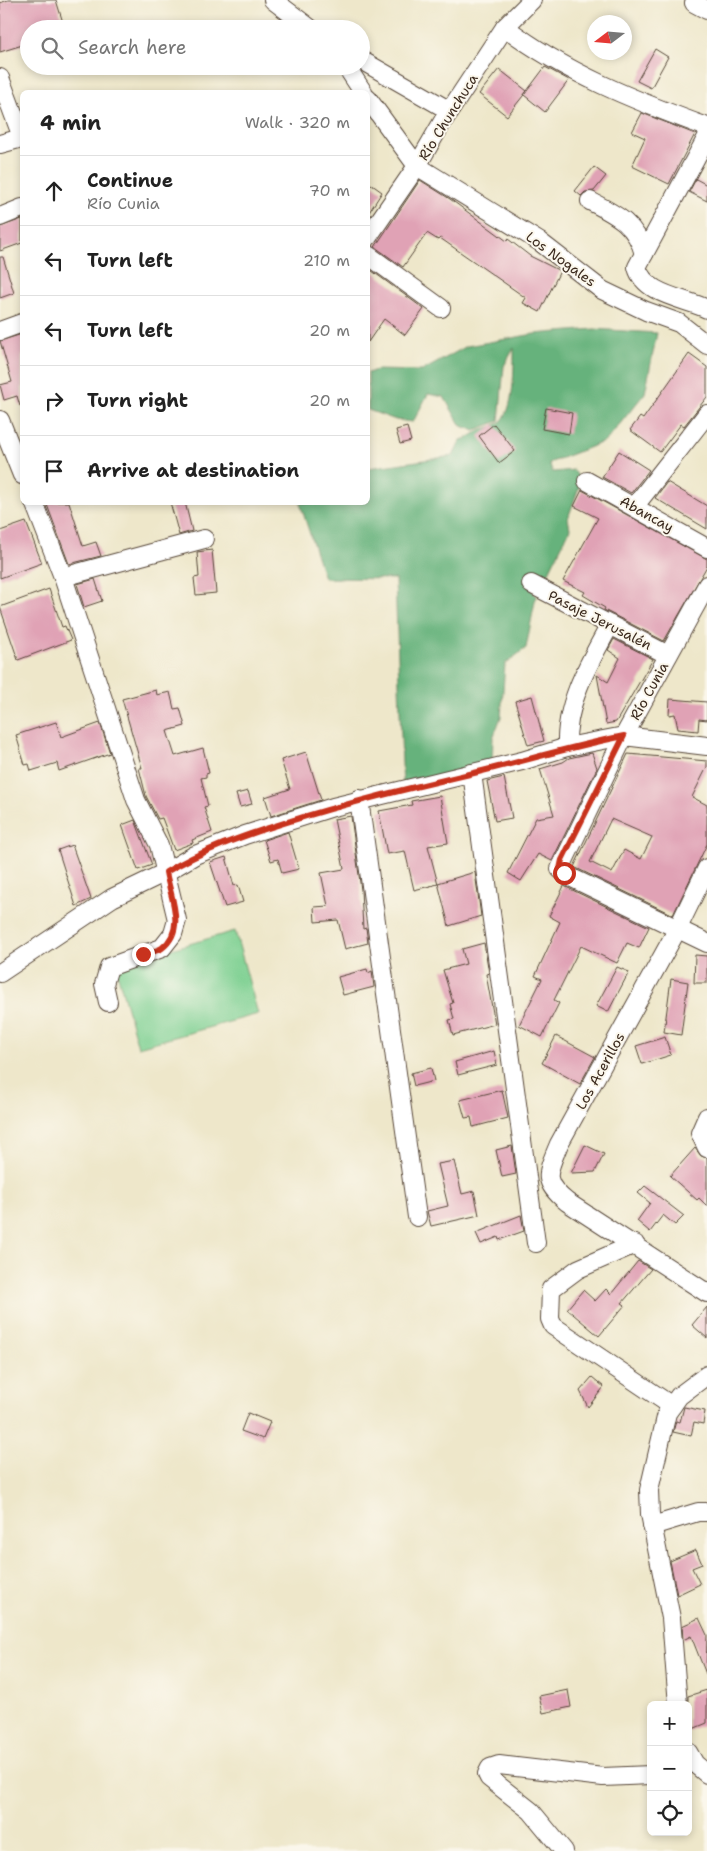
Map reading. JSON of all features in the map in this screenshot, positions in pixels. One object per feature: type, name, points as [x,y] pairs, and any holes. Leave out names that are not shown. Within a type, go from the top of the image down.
[{"type":"street","points":[[274,0],[300,20]]},
{"type":"street","name":"Río Chunchuca","points":[[370,234],[417,166],[450,111],[505,27],[532,0]]},
{"type":"street","points":[[505,27],[534,49],[632,100],[707,128]]},
{"type":"street","points":[[370,65],[450,111]]},
{"type":"street","points":[[352,75],[362,90]]},
{"type":"street","points":[[0,78],[20,132]]},
{"type":"street","points":[[370,102],[417,166]]},
{"type":"street","points":[[707,137],[637,267],[639,274],[645,282],[656,289],[707,308]]},
{"type":"street","points":[[0,144],[20,138]]},
{"type":"street","name":"Los Nogales","points":[[417,166],[540,242],[602,290],[679,323],[707,345]]},
{"type":"street","points":[[590,201],[624,222],[639,237],[644,254]]},
{"type":"street","points":[[0,217],[20,209]]},
{"type":"street","points":[[370,256],[441,308]]},
{"type":"street","points":[[0,331],[20,324]]},
{"type":"street","points":[[634,507],[707,414]]},
{"type":"street","points":[[0,420],[20,466]]},
{"type":"street","name":"Abancay","points":[[587,482],[707,548]]},
{"type":"street","points":[[35,505],[63,576],[136,800],[159,844],[177,920],[173,934],[162,948],[109,967],[104,984],[108,1002]]},
{"type":"street","points":[[63,576],[204,539]]},
{"type":"street","name":"Pasaje Jerusalén","points":[[531,584],[668,655]]},
{"type":"street","name":"Río Cunia","points":[[677,930],[568,876],[560,869],[624,736],[707,585]]},
{"type":"street","points":[[567,748],[566,736],[575,694],[589,662],[610,625]]},
{"type":"street","points":[[0,973],[112,898],[166,872],[195,855],[245,835],[359,799],[472,773],[567,748],[624,736],[707,746]]},
{"type":"street","points":[[472,773],[536,1243]]},
{"type":"street","points":[[359,799],[417,1217]]},
{"type":"street","name":"Los Acerillos","points":[[635,1244],[567,1202],[551,1188],[549,1178],[550,1165],[677,930],[707,868]]},
{"type":"street","points":[[677,930],[707,943]]},
{"type":"street","points":[[707,1117],[700,1133],[707,1148]]},
{"type":"street","points":[[672,1406],[553,1326],[550,1319],[552,1289],[578,1269],[635,1244],[707,1293]]},
{"type":"street","points":[[678,1701],[671,1618],[652,1526],[649,1490],[667,1414],[679,1396],[707,1375]]},
{"type":"street","points":[[652,1526],[704,1517]]},
{"type":"street","points":[[692,1759],[707,1774]]},
{"type":"street","points":[[564,1851],[531,1811],[489,1778],[488,1771],[499,1765],[603,1777],[647,1775]]},
{"type":"green space","points":[[594,329],[657,333],[645,393],[606,441],[549,463],[553,472],[574,470],[581,482],[568,518],[570,529],[546,578],[528,583],[536,596],[526,648],[505,664],[501,717],[493,738],[492,767],[403,790],[395,579],[324,578],[301,505],[370,505],[370,468],[453,456],[461,440],[499,423],[504,418],[511,399],[514,348],[504,366],[499,421],[475,430],[461,426],[444,397],[428,394],[413,422],[396,420],[370,411],[370,372],[376,370],[422,371],[467,346],[534,334]]},
{"type":"green space","points":[[235,931],[258,1014],[138,1047],[115,965]]},
{"type":"building","points":[[8,0],[56,0],[62,20],[20,20],[20,46],[0,52],[0,3]]},
{"type":"building","points":[[655,49],[668,57],[651,88],[637,81]]},
{"type":"building","points":[[545,67],[569,80],[545,112],[524,95]]},
{"type":"building","points":[[499,69],[527,91],[507,116],[479,94]]},
{"type":"building","points":[[642,113],[695,134],[669,184],[632,166],[645,138],[632,132]]},
{"type":"building","points":[[594,167],[606,176],[594,191],[585,192],[581,196],[575,191]]},
{"type":"building","points":[[696,179],[707,185],[707,201],[689,192]]},
{"type":"building","points":[[420,180],[530,256],[560,271],[540,312],[523,303],[526,298],[440,238],[438,240],[427,233],[403,267],[375,247]]},
{"type":"building","points":[[370,183],[382,192],[370,211]]},
{"type":"building","points":[[20,220],[20,244],[0,251],[0,227]]},
{"type":"building","points":[[0,257],[3,257],[14,293],[0,298]]},
{"type":"building","points":[[370,269],[424,309],[405,335],[384,319],[370,339]]},
{"type":"building","points":[[20,335],[20,406],[17,396],[4,400],[0,385],[12,382],[0,341]]},
{"type":"building","points":[[689,354],[707,367],[707,397],[684,426],[681,424],[660,452],[630,430],[640,417],[643,419]]},
{"type":"building","points":[[546,408],[572,413],[569,434],[542,429]]},
{"type":"building","points":[[494,424],[515,451],[499,463],[479,436]]},
{"type":"building","points":[[407,427],[411,441],[400,444],[396,430]]},
{"type":"building","points":[[619,451],[649,470],[631,493],[602,477]]},
{"type":"building","points":[[667,482],[707,506],[707,529],[655,498]]},
{"type":"building","points":[[582,490],[707,559],[707,566],[664,641],[604,610],[605,608],[583,595],[585,592],[563,581],[598,518],[574,506]]},
{"type":"building","points":[[47,505],[70,505],[83,546],[96,542],[101,556],[69,564]]},
{"type":"building","points":[[171,505],[186,505],[192,531],[179,535]]},
{"type":"building","points":[[26,522],[42,563],[0,578],[0,531]]},
{"type":"building","points":[[212,550],[216,593],[196,595],[194,578],[199,577],[197,552]]},
{"type":"building","points":[[95,579],[102,601],[84,607],[77,584]]},
{"type":"building","points":[[49,589],[62,627],[65,626],[71,640],[18,660],[0,607]]},
{"type":"building","points":[[614,639],[653,659],[616,722],[606,724],[597,675],[608,682],[620,658],[608,650]]},
{"type":"building","points":[[156,690],[157,695],[170,692],[174,709],[180,708],[185,726],[167,731],[175,756],[203,748],[209,773],[206,774],[206,777],[201,778],[208,806],[204,807],[212,832],[192,840],[193,843],[174,850],[162,818],[158,819],[146,796],[139,768],[142,768],[122,699]]},
{"type":"building","points":[[532,696],[544,741],[528,745],[515,701]]},
{"type":"building","points":[[670,699],[707,702],[707,720],[699,719],[698,731],[678,729],[675,714],[669,715]]},
{"type":"building","points":[[56,722],[61,737],[100,723],[110,753],[59,771],[57,763],[31,771],[29,764],[25,765],[16,735]]},
{"type":"building","points":[[306,752],[321,800],[271,816],[265,797],[290,789],[281,760]]},
{"type":"building","points":[[592,753],[597,768],[552,861],[538,854],[521,881],[508,873],[536,818],[554,815],[540,769],[563,762],[569,758]]},
{"type":"building","points":[[628,754],[707,761],[707,767],[692,797],[707,805],[707,844],[673,915],[574,867]],"holes":[[[611,819],[652,837],[641,859],[624,850],[612,873],[590,862]]]},
{"type":"building","points":[[504,777],[512,818],[495,821],[487,781]]},
{"type":"building","points":[[248,791],[252,804],[240,807],[236,794]]},
{"type":"building","points":[[440,796],[448,843],[428,846],[438,884],[414,890],[405,851],[387,854],[379,811],[412,805],[411,801]]},
{"type":"building","points":[[351,816],[361,890],[363,929],[366,928],[368,943],[345,949],[338,920],[315,922],[314,907],[328,906],[321,873],[344,869],[334,819]]},
{"type":"building","points":[[135,820],[152,865],[138,870],[122,825]]},
{"type":"building","points":[[288,832],[299,869],[282,873],[278,859],[271,861],[264,840]]},
{"type":"building","points":[[72,845],[91,899],[76,906],[58,850]]},
{"type":"building","points":[[226,857],[234,886],[238,885],[243,902],[225,907],[210,862]]},
{"type":"building","points":[[475,872],[481,916],[449,926],[438,883]]},
{"type":"building","points":[[564,886],[649,927],[639,948],[627,943],[617,963],[581,946],[554,1000],[559,1003],[542,1037],[519,1025],[542,979],[535,976],[560,922],[549,916]]},
{"type":"building","points":[[484,943],[489,973],[486,974],[495,1024],[453,1035],[449,1020],[454,1019],[450,1004],[453,1003],[443,970],[466,964],[462,949]]},
{"type":"building","points":[[695,955],[707,956],[707,983],[694,983]]},
{"type":"building","points":[[617,967],[629,972],[608,1012],[596,1006]]},
{"type":"building","points":[[367,969],[368,973],[372,971],[374,987],[343,995],[338,977]]},
{"type":"building","points":[[671,979],[688,982],[681,1035],[664,1032]]},
{"type":"building","points":[[556,1036],[595,1057],[580,1084],[542,1063]]},
{"type":"building","points":[[665,1037],[671,1055],[642,1064],[636,1046]]},
{"type":"building","points":[[494,1051],[497,1065],[458,1075],[455,1062]]},
{"type":"building","points":[[431,1068],[434,1081],[414,1086],[411,1073]]},
{"type":"building","points":[[502,1090],[508,1118],[473,1127],[471,1117],[465,1118],[460,1100]]},
{"type":"building","points":[[585,1145],[604,1154],[595,1172],[571,1173]]},
{"type":"building","points":[[512,1146],[516,1174],[502,1177],[496,1150]]},
{"type":"building","points":[[695,1148],[701,1156],[707,1158],[707,1206],[699,1198],[697,1200],[670,1176]]},
{"type":"building","points":[[454,1161],[462,1194],[474,1191],[479,1215],[431,1226],[427,1211],[448,1206],[438,1164]]},
{"type":"building","points":[[645,1186],[684,1216],[675,1225],[663,1215],[650,1232],[637,1221],[650,1203],[638,1193]]},
{"type":"building","points":[[521,1215],[524,1231],[499,1240],[498,1237],[481,1244],[476,1233]]},
{"type":"building","points":[[638,1261],[651,1269],[622,1303],[625,1305],[599,1336],[567,1309],[583,1290],[595,1301],[606,1289],[611,1294]]},
{"type":"building","points":[[707,1307],[707,1338],[692,1325]]},
{"type":"building","points":[[592,1377],[604,1387],[588,1407],[580,1391]]},
{"type":"building","points":[[684,1407],[705,1411],[703,1424],[694,1422],[691,1436],[673,1432],[676,1421],[680,1422]]},
{"type":"building","points":[[248,1413],[270,1422],[263,1439],[241,1431]]},
{"type":"building","points":[[696,1550],[702,1564],[692,1568],[700,1584],[677,1595],[670,1561]]},
{"type":"building","points":[[699,1618],[707,1635],[706,1674],[691,1636],[683,1640],[682,1626]]},
{"type":"building","points":[[568,1690],[571,1707],[543,1713],[539,1696]]},
{"type":"building","points":[[707,1690],[707,1723],[692,1729],[692,1701],[688,1701],[688,1696]]},
{"type":"route","points":[[143,954],[162,948],[173,934],[177,920],[166,872],[195,855],[245,835],[359,799],[522,761],[567,748],[624,736],[562,860],[560,869],[564,873]]}]
